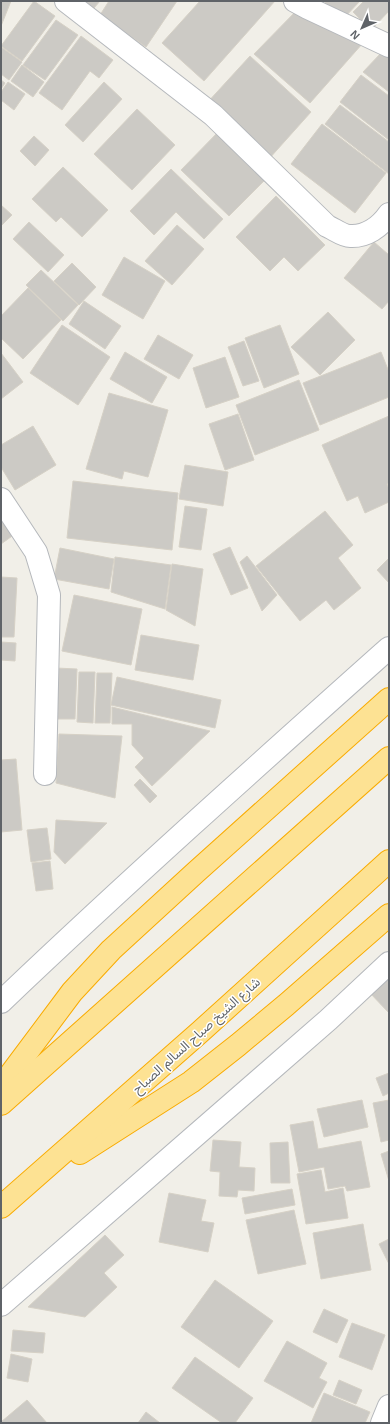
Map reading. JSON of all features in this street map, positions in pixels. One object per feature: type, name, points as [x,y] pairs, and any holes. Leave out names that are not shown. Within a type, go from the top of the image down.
[{"type":"highway","points":[[1,1087],[72,992],[111,950],[389,698]]},
{"type":"highway","points":[[1,1104],[389,758]]},
{"type":"highway","name":"شارع الشيخ صباح السالم الصباح","points":[[7,1201],[200,1032],[389,861]]},
{"type":"highway","points":[[7,1201],[191,1082],[280,1010],[389,915]]},
{"type":"street","points":[[66,1],[213,115],[327,226],[349,236],[367,234],[384,222],[389,214]]},
{"type":"street","points":[[295,1],[389,46]]},
{"type":"street","points":[[1,499],[36,552],[48,595],[45,774]]},
{"type":"street","points":[[1,1001],[255,768],[389,648]]},
{"type":"street","points":[[1,1305],[328,1020],[389,963]]},
{"type":"street","points":[[382,1423],[389,1406]]},
{"type":"building","points":[[1,1],[11,1],[1,26]]},
{"type":"building","points":[[34,1],[55,16],[22,61],[1,46]]},
{"type":"building","points":[[84,1],[100,1],[94,8]]},
{"type":"building","points":[[109,1],[177,1],[146,47],[100,15]]},
{"type":"building","points":[[200,1],[275,1],[204,81],[162,43]]},
{"type":"building","points":[[324,1],[360,1],[343,19]]},
{"type":"building","points":[[364,1],[389,1],[389,11],[371,30],[353,12]]},
{"type":"building","points":[[300,7],[363,43],[310,103],[254,54]]},
{"type":"building","points":[[56,20],[78,35],[45,80],[23,65]]},
{"type":"building","points":[[81,36],[113,60],[99,78],[90,71],[62,110],[39,93]]},
{"type":"building","points":[[1,47],[22,62],[9,80],[1,74]]},
{"type":"building","points":[[381,53],[389,57],[389,92],[363,72]]},
{"type":"building","points":[[250,56],[311,112],[268,160],[206,104]]},
{"type":"building","points":[[22,65],[44,82],[33,97],[11,81]]},
{"type":"building","points":[[361,75],[389,96],[389,140],[340,102]]},
{"type":"building","points":[[1,80],[5,83],[1,89]]},
{"type":"building","points":[[8,82],[25,94],[14,110],[1,100],[1,92]]},
{"type":"building","points":[[104,82],[122,99],[83,142],[65,125]]},
{"type":"building","points":[[340,105],[389,142],[389,174],[325,124]]},
{"type":"building","points":[[137,109],[175,145],[132,190],[94,154]]},
{"type":"building","points":[[322,124],[386,173],[355,213],[291,164]]},
{"type":"building","points":[[222,128],[270,175],[229,216],[181,170]]},
{"type":"building","points":[[34,136],[49,150],[35,166],[20,151]]},
{"type":"building","points":[[63,167],[108,210],[82,237],[61,217],[56,222],[32,199]]},
{"type":"building","points":[[171,169],[223,219],[204,239],[176,212],[154,235],[130,211]]},
{"type":"building","points":[[276,196],[325,245],[298,271],[284,257],[270,271],[236,237]]},
{"type":"building","points":[[1,205],[12,215],[1,226]]},
{"type":"building","points":[[29,222],[64,255],[48,272],[13,239]]},
{"type":"building","points":[[177,225],[204,249],[172,285],[145,261]]},
{"type":"building","points":[[374,242],[389,255],[389,301],[382,309],[344,278]]},
{"type":"building","points":[[124,257],[165,281],[143,319],[102,295]]},
{"type":"building","points":[[72,263],[96,287],[79,305],[54,281]]},
{"type":"building","points":[[41,270],[78,305],[63,321],[26,285]]},
{"type":"building","points":[[28,288],[61,320],[23,359],[1,338],[1,316]]},
{"type":"building","points":[[84,301],[121,326],[105,349],[69,324]]},
{"type":"building","points":[[328,312],[355,340],[320,375],[291,347]]},
{"type":"building","points":[[62,325],[110,357],[78,405],[30,373]]},
{"type":"building","points":[[280,325],[299,374],[264,388],[245,338]]},
{"type":"building","points":[[158,335],[193,355],[179,379],[144,359]]},
{"type":"building","points":[[244,341],[259,381],[243,386],[228,347]]},
{"type":"building","points":[[125,352],[167,377],[152,403],[110,379]]},
{"type":"building","points":[[381,352],[389,372],[389,397],[320,425],[303,383]]},
{"type":"building","points":[[1,353],[23,382],[1,399]]},
{"type":"building","points":[[225,357],[239,397],[206,408],[193,368]]},
{"type":"building","points":[[299,380],[319,430],[255,455],[236,405]]},
{"type":"building","points":[[109,393],[168,410],[148,477],[124,471],[122,479],[86,469]]},
{"type":"building","points":[[238,414],[254,460],[225,470],[209,424]]},
{"type":"building","points":[[389,416],[389,483],[387,484],[389,489],[389,502],[365,513],[358,496],[347,501],[322,445]]},
{"type":"building","points":[[33,426],[56,465],[15,490],[1,467],[1,445]]},
{"type":"building","points":[[185,465],[228,472],[223,506],[179,499]]},
{"type":"building","points":[[73,481],[178,493],[172,550],[67,538]]},
{"type":"building","points":[[185,506],[207,509],[201,550],[179,547]]},
{"type":"building","points":[[325,511],[353,545],[338,558],[361,588],[334,610],[326,600],[300,621],[256,566]]},
{"type":"building","points":[[1,515],[15,534],[1,544]]},
{"type":"building","points":[[230,547],[248,588],[231,595],[213,554]]},
{"type":"building","points":[[60,548],[114,559],[109,589],[54,579]]},
{"type":"building","points":[[247,556],[277,595],[262,611],[240,562]]},
{"type":"building","points":[[115,557],[171,565],[165,609],[111,592]]},
{"type":"building","points":[[389,558],[389,583],[377,570]]},
{"type":"building","points":[[172,564],[203,569],[195,626],[166,610]]},
{"type":"building","points":[[1,577],[17,578],[14,637],[1,637]]},
{"type":"building","points":[[74,595],[142,609],[131,665],[62,651]]},
{"type":"building","points":[[141,635],[199,645],[193,680],[135,670]]},
{"type":"building","points":[[1,642],[16,643],[15,661],[1,660]]},
{"type":"building","points":[[56,668],[77,669],[75,719],[54,719]]},
{"type":"building","points":[[79,672],[95,672],[93,723],[77,722]]},
{"type":"building","points":[[97,673],[112,673],[110,723],[95,723]]},
{"type":"building","points":[[117,677],[221,700],[215,728],[111,705]]},
{"type":"building","points":[[112,707],[210,731],[152,786],[135,767],[144,758],[132,745],[132,724],[112,724]]},
{"type":"building","points":[[59,734],[122,736],[115,798],[56,783]]},
{"type":"building","points":[[16,759],[22,830],[1,832],[1,760]]},
{"type":"building","points":[[140,779],[157,796],[150,803],[134,785]]},
{"type":"building","points":[[56,820],[107,823],[65,864],[54,852]]},
{"type":"building","points":[[47,828],[51,859],[31,862],[27,830]]},
{"type":"building","points":[[50,861],[53,889],[36,891],[32,863]]},
{"type":"building","points":[[389,975],[389,1013],[370,993]]},
{"type":"building","points":[[389,1073],[389,1093],[383,1096],[376,1078]]},
{"type":"building","points":[[362,1100],[368,1127],[324,1137],[317,1109]]},
{"type":"building","points":[[389,1100],[389,1140],[381,1142],[373,1103]]},
{"type":"building","points":[[313,1121],[318,1149],[361,1141],[370,1187],[347,1191],[345,1186],[328,1189],[324,1167],[299,1172],[290,1125]]},
{"type":"building","points":[[213,1140],[241,1142],[239,1167],[255,1168],[254,1191],[238,1190],[237,1197],[219,1196],[220,1172],[210,1171]]},
{"type":"building","points":[[288,1142],[290,1183],[271,1183],[270,1143]]},
{"type":"building","points":[[389,1151],[389,1181],[381,1154]]},
{"type":"building","points":[[321,1170],[325,1192],[343,1188],[348,1218],[306,1224],[297,1174]]},
{"type":"building","points":[[292,1189],[295,1205],[245,1214],[242,1198]]},
{"type":"building","points":[[169,1193],[206,1200],[201,1221],[214,1223],[208,1252],[159,1242]]},
{"type":"building","points":[[294,1210],[306,1264],[258,1274],[246,1220]]},
{"type":"building","points":[[363,1224],[371,1270],[321,1279],[313,1233]]},
{"type":"building","points":[[105,1235],[124,1255],[104,1273],[117,1287],[85,1317],[28,1307]]},
{"type":"building","points":[[389,1239],[389,1264],[379,1244]]},
{"type":"building","points":[[215,1280],[273,1321],[239,1368],[181,1327]]},
{"type":"building","points":[[324,1309],[348,1320],[337,1343],[313,1332]]},
{"type":"building","points":[[352,1323],[385,1335],[372,1370],[339,1357]]},
{"type":"building","points":[[13,1330],[45,1333],[43,1353],[11,1351]]},
{"type":"building","points":[[287,1341],[327,1363],[319,1378],[327,1382],[313,1408],[264,1381]]},
{"type":"building","points":[[11,1354],[32,1359],[28,1382],[7,1378]]},
{"type":"building","points":[[195,1357],[253,1398],[235,1423],[222,1423],[172,1388]]},
{"type":"building","points":[[339,1380],[362,1390],[356,1404],[333,1395]]},
{"type":"building","points":[[324,1393],[370,1412],[365,1423],[311,1423]]},
{"type":"building","points":[[27,1400],[47,1423],[1,1423],[1,1422]]},
{"type":"building","points":[[146,1412],[160,1423],[138,1423]]}]
